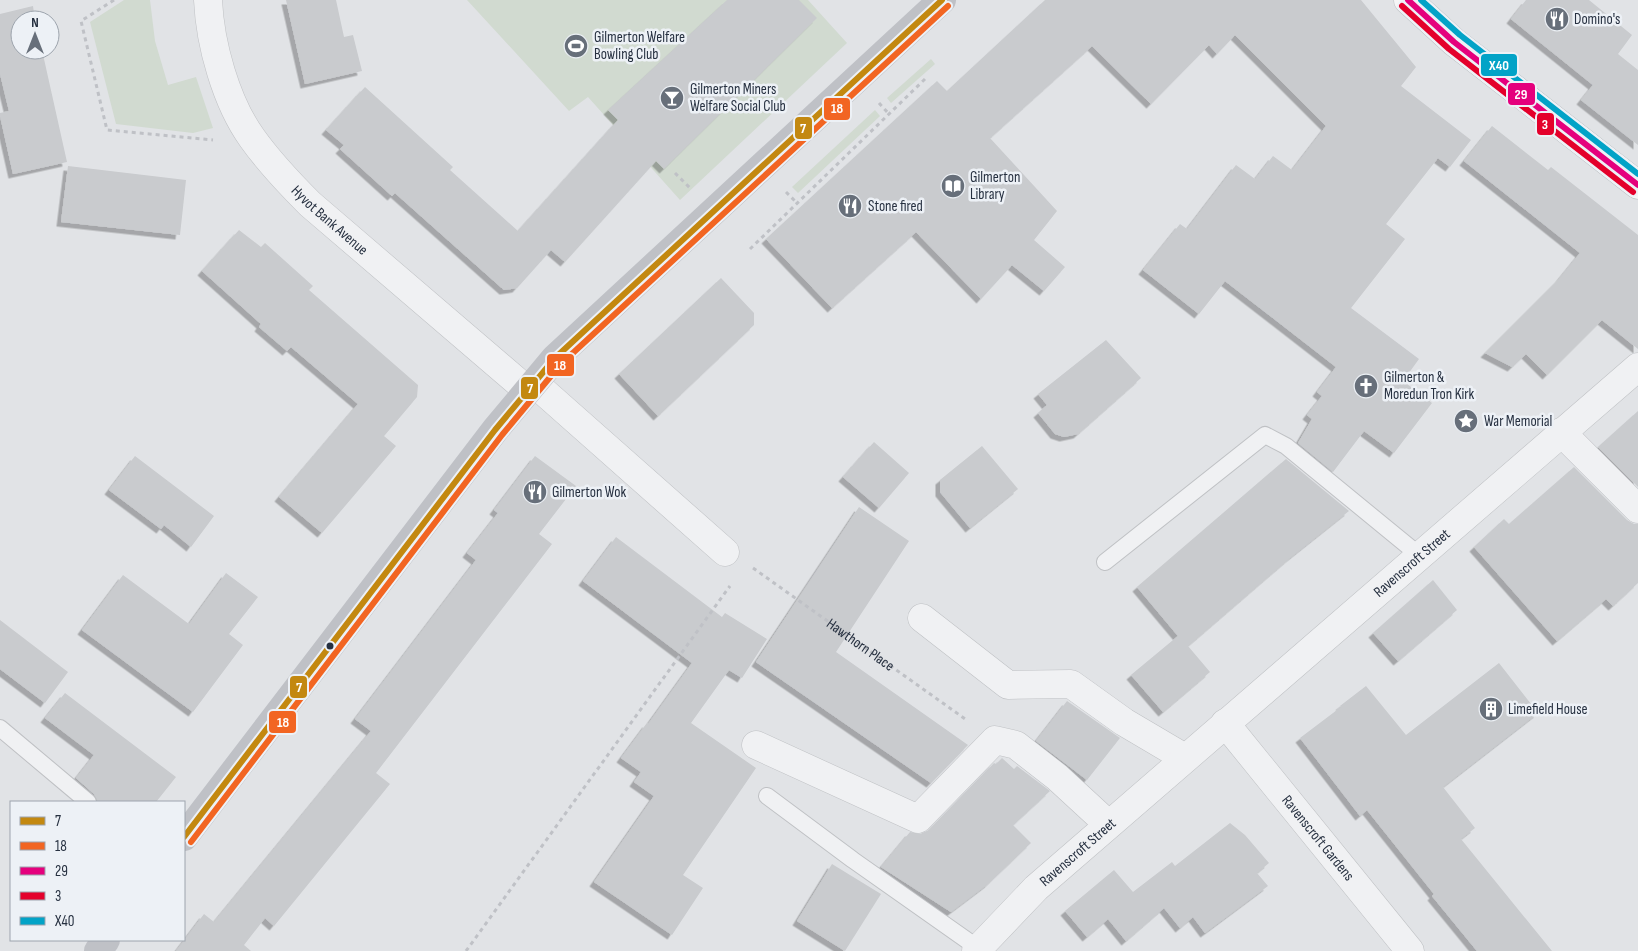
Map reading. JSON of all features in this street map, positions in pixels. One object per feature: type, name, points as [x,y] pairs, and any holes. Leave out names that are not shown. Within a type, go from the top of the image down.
[{"type":"main road","points":[[185,836],[434,508],[530,386],[555,358],[942,0]]},
{"type":"main road","points":[[1408,0],[1454,42],[1638,185]]},
{"type":"street","name":"Hyvot Bank Avenue","points":[[208,0],[209,22],[218,61],[235,107],[250,136],[277,170],[310,204],[736,557]]},
{"type":"street","name":"Ravenscroft Street","points":[[977,950],[1036,888],[1108,824],[1638,366]]},
{"type":"street","points":[[1561,432],[1638,509]]},
{"type":"street","points":[[922,618],[1008,685],[1071,684],[1124,722],[1185,758]]},
{"type":"street","name":"Ravenscroft Gardens","points":[[1225,723],[1410,951]]},
{"type":"street","points":[[756,745],[918,819],[995,740],[1016,745],[1057,777],[1108,824]]},
{"type":"lane","points":[[1104,562],[1265,435],[1286,446],[1419,555]]},
{"type":"lane","points":[[0,728],[87,801]]},
{"type":"lane","points":[[767,796],[977,950]]},
{"type":"path","points":[[114,0],[81,20],[107,130],[220,141],[250,136]]},
{"type":"path","points":[[750,249],[926,78]]},
{"type":"path","points":[[466,951],[736,557]]},
{"type":"path","name":"Hawthorn Place","points":[[736,557],[995,740]]},
{"type":"shaded area","points":[[124,0],[150,0],[155,41],[168,85],[196,77],[213,128],[193,133],[116,124],[90,22]]},
{"type":"shaded area","points":[[467,0],[808,0],[847,43],[680,200],[588,97],[569,111]]},
{"type":"shaded area","points":[[931,59],[935,64],[891,103],[887,98]]},
{"type":"shaded area","points":[[875,110],[880,116],[798,193],[792,187]]},
{"type":"building","points":[[286,0],[336,0],[344,37],[353,35],[362,71],[305,84]]},
{"type":"building","points":[[727,0],[799,0],[817,18],[664,169],[656,161],[565,262],[551,250],[517,288],[504,290],[395,193],[392,196],[340,149],[344,145],[326,130],[365,87],[453,167],[450,170],[518,231],[618,120],[608,110]]},
{"type":"building","points":[[1045,0],[1361,0],[1416,67],[1401,86],[1471,140],[1450,167],[1438,158],[1386,224],[1405,239],[1351,308],[1419,359],[1403,381],[1432,403],[1394,453],[1364,431],[1333,472],[1298,443],[1312,419],[1307,415],[1322,396],[1317,392],[1336,367],[1225,281],[1199,314],[1143,270],[1180,224],[1187,229],[1236,165],[1255,179],[1273,156],[1292,170],[1326,126],[1235,35],[1217,54],[1209,45],[1151,104],[1092,46],[990,138],[1057,211],[1034,240],[1065,267],[1044,291],[1012,265],[981,299],[916,232],[832,308],[766,239],[937,81],[947,91]]},
{"type":"building","points":[[1526,0],[1589,0],[1632,35],[1618,54],[1638,70],[1638,145],[1581,100],[1593,85],[1511,19]]},
{"type":"building","points":[[33,6],[34,10],[16,10]]},
{"type":"building","points":[[10,12],[10,60],[44,60],[67,162],[13,174],[0,116],[0,113],[9,111],[0,74],[0,14]]},
{"type":"building","points":[[1492,126],[1548,170],[1551,167],[1638,235],[1638,349],[1602,320],[1547,375],[1526,354],[1512,367],[1485,353],[1559,279],[1580,253],[1464,161]]},
{"type":"building","points":[[68,166],[186,180],[180,235],[61,222]]},
{"type":"building","points":[[239,230],[261,247],[265,243],[313,286],[309,290],[418,385],[417,397],[384,436],[396,446],[322,533],[279,497],[358,404],[291,347],[287,351],[259,327],[261,324],[202,271]]},
{"type":"building","points":[[721,278],[754,313],[754,325],[658,416],[619,374]]},
{"type":"building","points":[[1106,340],[1141,378],[1078,434],[1064,437],[1055,434],[1038,413],[1047,405],[1038,394]]},
{"type":"building","points":[[1638,411],[1638,487],[1598,447]]},
{"type":"building","points":[[874,442],[909,473],[879,508],[843,477]]},
{"type":"building","points":[[982,446],[1018,489],[970,528],[940,492],[940,480]]},
{"type":"building","points":[[135,456],[214,516],[191,547],[164,525],[161,529],[109,490]]},
{"type":"building","points":[[535,456],[576,486],[539,534],[552,544],[376,773],[390,784],[274,926],[265,918],[244,945],[251,951],[176,951],[204,914],[214,922],[371,731],[355,719],[476,560],[467,553],[498,513],[494,510]]},
{"type":"building","points":[[1286,459],[1349,511],[1290,558],[1188,646],[1210,672],[1163,712],[1131,675],[1178,636],[1137,587]]},
{"type":"building","points":[[1574,467],[1627,520],[1638,524],[1638,583],[1613,606],[1606,599],[1557,641],[1474,547],[1504,519],[1509,524]]},
{"type":"building","points":[[859,507],[909,541],[836,652],[968,745],[931,783],[756,662]]},
{"type":"building","points":[[616,537],[722,617],[725,613],[767,639],[742,678],[729,670],[691,723],[756,768],[683,875],[703,888],[672,935],[594,882],[654,796],[634,782],[641,772],[621,758],[692,663],[583,581]]},
{"type":"building","points":[[226,573],[258,597],[229,634],[243,645],[193,712],[82,630],[123,575],[189,624]]},
{"type":"building","points":[[1433,580],[1457,610],[1398,661],[1373,633]]},
{"type":"building","points":[[0,620],[68,672],[45,703],[0,669]]},
{"type":"building","points":[[1499,663],[1538,713],[1443,787],[1475,828],[1461,839],[1552,951],[1477,951],[1432,896],[1434,894],[1367,810],[1360,816],[1300,738],[1366,686],[1406,735]]},
{"type":"building","points":[[65,693],[176,777],[157,801],[98,801],[94,794],[76,778],[94,755],[45,718]]},
{"type":"building","points":[[1067,701],[1120,738],[1087,780],[1036,741]]},
{"type":"building","points":[[1002,758],[1014,769],[1017,766],[1050,791],[1013,825],[1031,843],[988,884],[951,912],[881,867],[910,832],[920,834],[929,830],[994,763],[996,764]]},
{"type":"building","points":[[1230,823],[1245,835],[1269,863],[1257,873],[1268,886],[1205,933],[1193,917],[1180,928],[1164,908],[1126,941],[1108,919],[1087,937],[1065,911],[1114,870],[1133,892],[1172,862],[1175,866]]},
{"type":"building","points":[[832,864],[881,894],[845,951],[797,921]]},
{"type":"transit line","name":"7","points":[[185,836],[495,430],[555,358],[942,0]]},
{"type":"transit line","name":"29","points":[[1408,0],[1454,42],[1638,185]]},
{"type":"transit line","name":"X40","points":[[1421,0],[1460,35],[1638,174]]},
{"type":"transit line","name":"18","points":[[191,842],[502,435],[561,364],[948,6]]},
{"type":"transit line","name":"3","points":[[1402,6],[1449,49],[1633,192]]},
{"type":"place","name":"Domino's","points":[[1557,19]]},
{"type":"place","name":"Gilmerton Welfare Bowling Club","points":[[576,46]]},
{"type":"place","name":"Gilmerton Miners Welfare Social Club","points":[[672,98]]},
{"type":"place","name":"Gilmerton Library","points":[[953,186]]},
{"type":"place","name":"Stone fired","points":[[850,206]]},
{"type":"place","name":"Gilmerton & Moredun Tron Kirk","points":[[1366,386]]},
{"type":"place","name":"War Memorial","points":[[1466,421]]},
{"type":"place","name":"Gilmerton Wok","points":[[535,492]]},
{"type":"place","name":"Limefield House","points":[[1491,709]]}]
